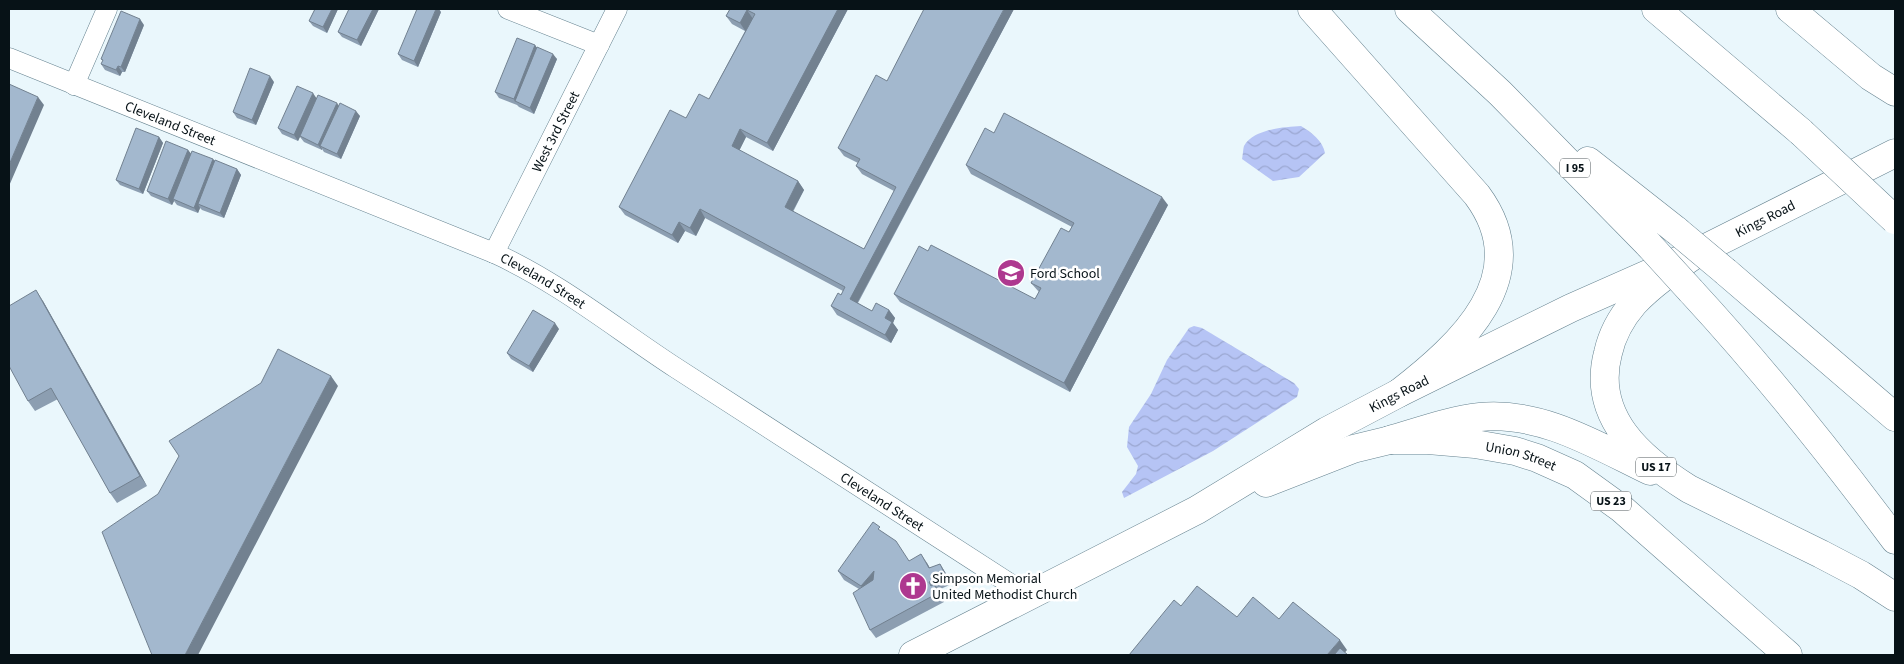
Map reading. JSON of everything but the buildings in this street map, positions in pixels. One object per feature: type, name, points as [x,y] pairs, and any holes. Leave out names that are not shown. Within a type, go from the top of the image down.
[{"type":"main road","points":[[1312,9],[1477,195],[1488,213],[1496,236],[1497,270],[1491,294],[1480,316],[1466,333],[1442,356],[1399,393]]},
{"type":"main road","name":"I 95","points":[[1409,9],[1500,93],[1649,245],[1722,325],[1795,411],[1895,540]]},
{"type":"main road","points":[[1656,9],[1801,132],[1895,220]]},
{"type":"main road","points":[[1790,9],[1871,77],[1895,92]]},
{"type":"main road","points":[[1500,93],[1677,231],[1895,417]]},
{"type":"main road","name":"Kings Road","points":[[913,655],[1197,510],[1327,431],[1399,393],[1554,316],[1700,251],[1895,153]]},
{"type":"main road","name":"US 17","points":[[1700,251],[1653,286],[1626,314],[1613,335],[1604,372],[1608,404],[1622,431],[1650,462],[1689,489],[1821,554],[1861,575],[1895,597]]},
{"type":"main road","points":[[1390,440],[1478,417],[1526,419],[1559,428],[1689,489]]},
{"type":"main road","name":"Union Street","points":[[1197,510],[1353,449],[1390,440],[1428,440],[1497,448],[1537,458],[1575,475],[1608,498],[1640,523],[1788,655]]},
{"type":"street","points":[[74,85],[107,9]]},
{"type":"street","points":[[508,9],[599,45]]},
{"type":"street","name":"West 3rd Street","points":[[494,253],[618,9]]},
{"type":"street","name":"Cleveland Street","points":[[9,58],[494,253],[524,267],[565,292],[654,354],[1028,596]]},
{"type":"water","points":[[1301,126],[1319,141],[1325,153],[1299,177],[1273,181],[1242,159],[1244,146],[1254,136],[1270,130]]},
{"type":"water","points":[[1194,326],[1202,328],[1294,383],[1299,389],[1297,397],[1213,451],[1124,498],[1122,492],[1136,474],[1138,466],[1127,447],[1129,427],[1151,394],[1167,360],[1189,328]]},
{"type":"place","name":"Ford School","points":[[1011,273]]},
{"type":"place","name":"Simpson Memorial United Methodist Church","points":[[913,586]]}]
